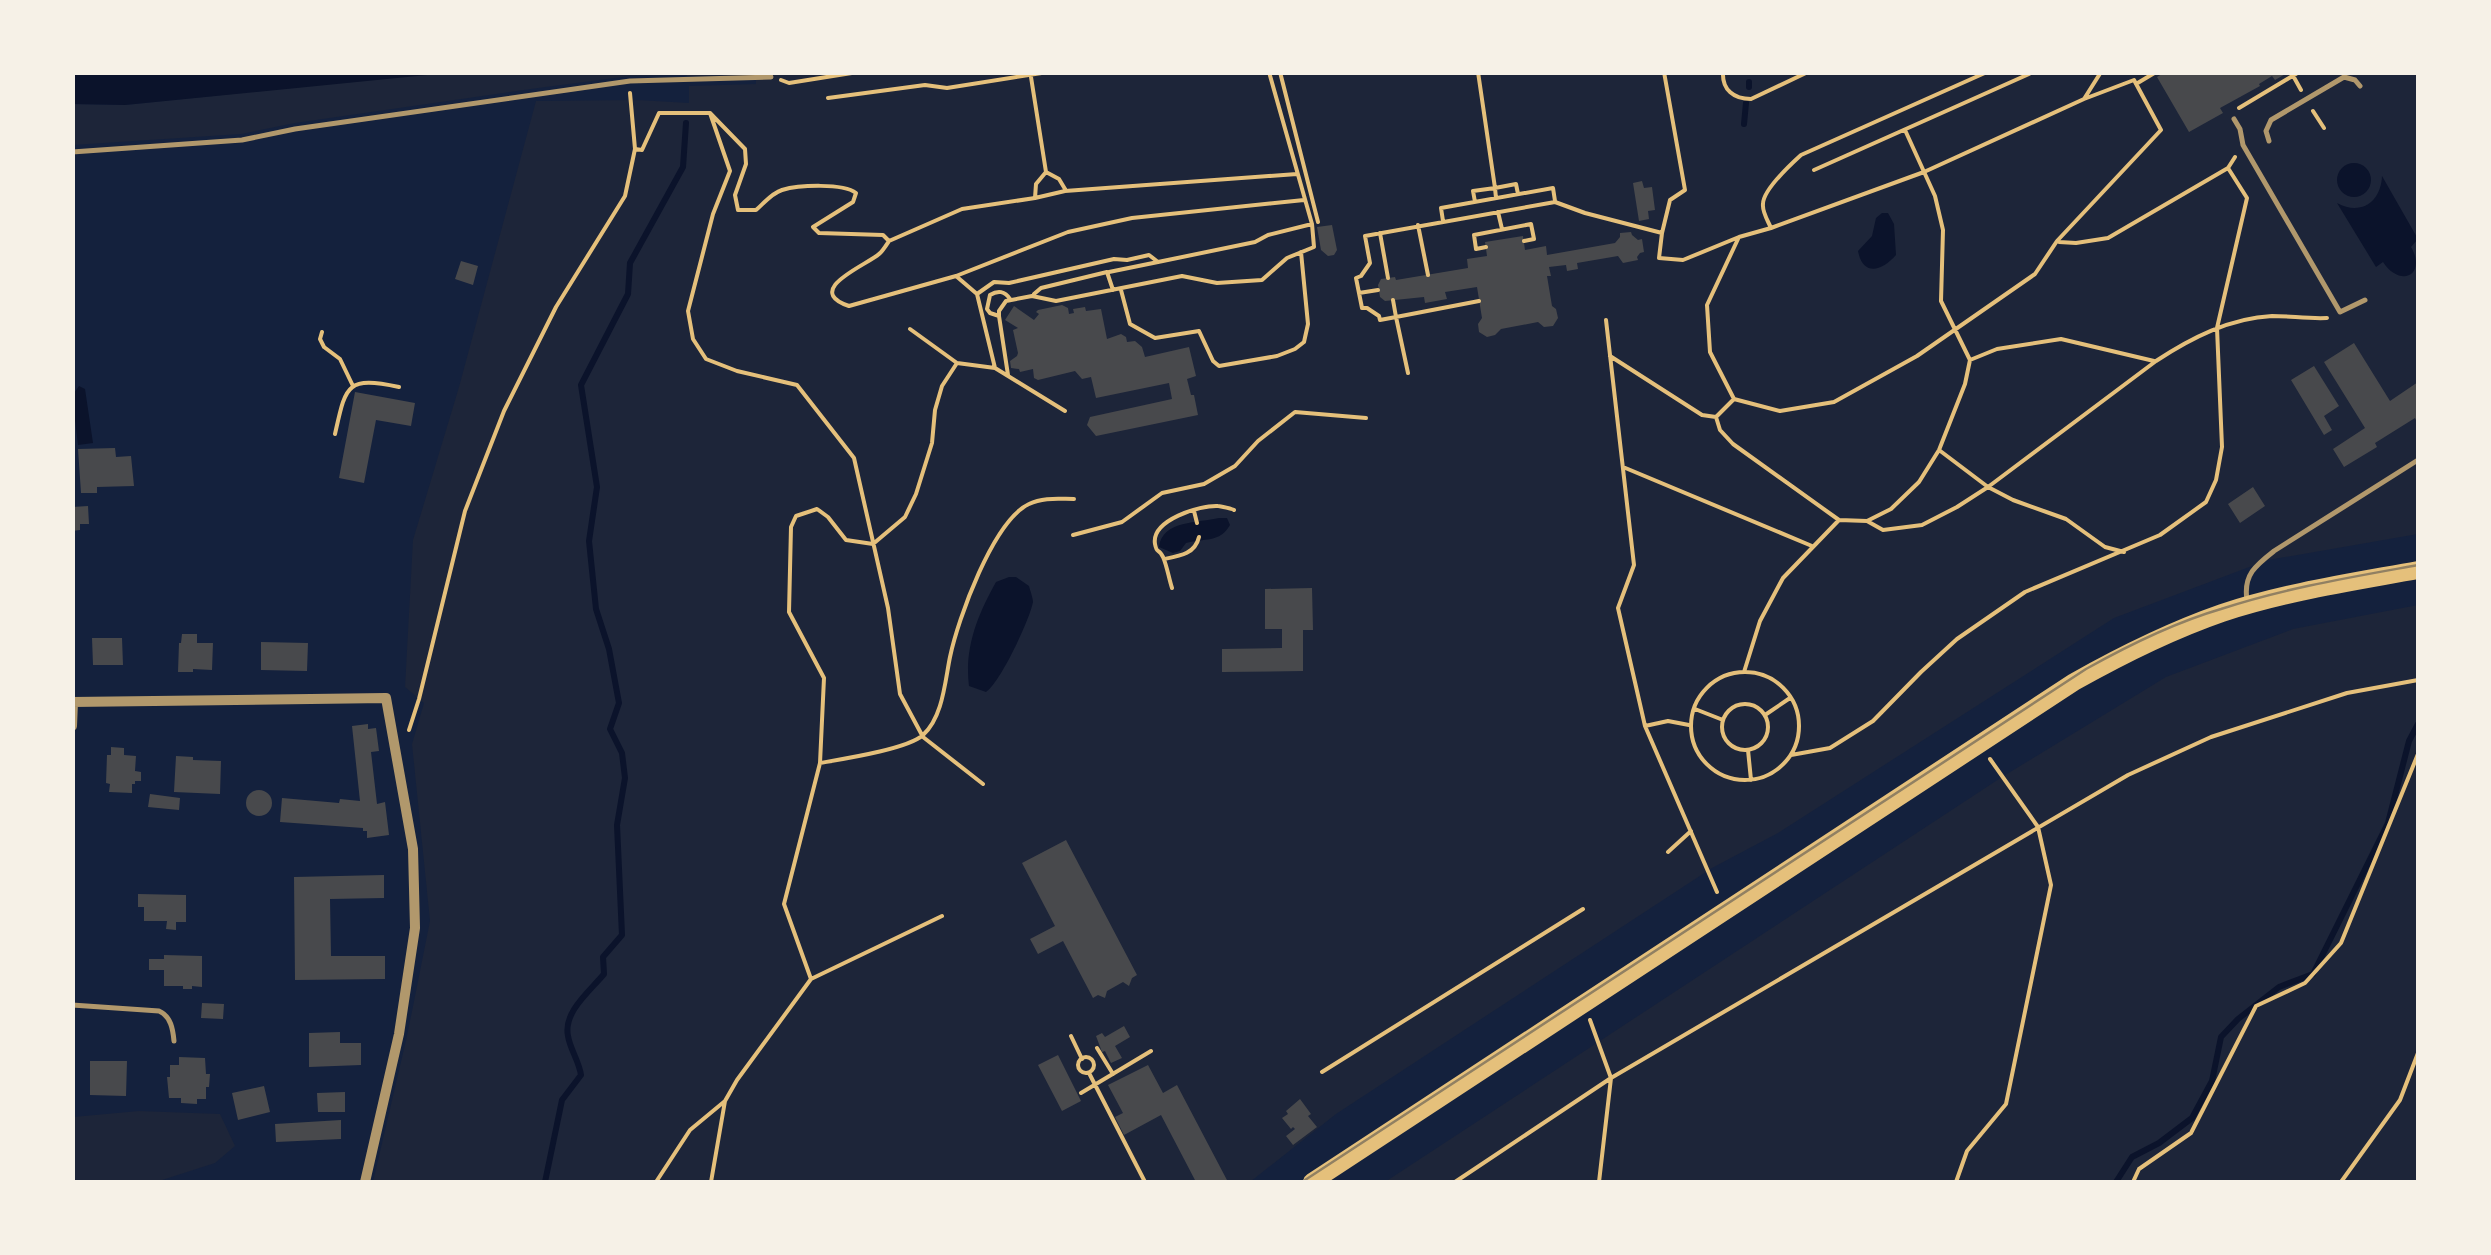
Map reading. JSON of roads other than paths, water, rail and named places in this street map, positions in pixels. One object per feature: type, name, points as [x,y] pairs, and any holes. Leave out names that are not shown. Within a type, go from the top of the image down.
[{"type":"main road","points":[[1312,1182],[1980,743],[2122,655],[2249,605],[2418,570]]},
{"type":"street","points":[[72,726],[73,702],[386,698],[414,849],[415,928],[399,1034],[365,1182]]},
{"type":"lane","points":[[72,152],[242,140],[294,128],[630,80],[771,77]]},
{"type":"lane","points":[[2269,141],[2266,131],[2271,120],[2344,77],[2360,86]]},
{"type":"lane","points":[[2232,116],[2243,145],[2340,312],[2365,300]]},
{"type":"lane","points":[[2249,605],[2245,589],[2254,566],[2418,460]]},
{"type":"lane","points":[[72,1004],[159,1011],[171,1024],[174,1041]]},
{"type":"waterway","points":[[1749,82],[1749,87]]},
{"type":"waterway","points":[[1744,124],[1746,103]]},
{"type":"waterway","points":[[545,1182],[562,1100],[581,1075],[568,1036],[570,1019],[579,1002],[604,974],[603,957],[622,935],[617,825],[625,778],[622,753],[610,729],[619,703],[609,649],[596,609],[589,541],[597,487],[581,385],[628,294],[630,263],[683,167],[686,123]]},
{"type":"waterway","points":[[2116,1182],[2132,1157],[2192,1118],[2212,1081],[2221,1037],[2238,1019],[2279,987],[2313,974],[2388,823],[2409,741],[2418,724]]},
{"type":"tram line","points":[[1302,1182],[2086,669],[2152,635],[2221,609],[2294,589],[2418,565]]}]
